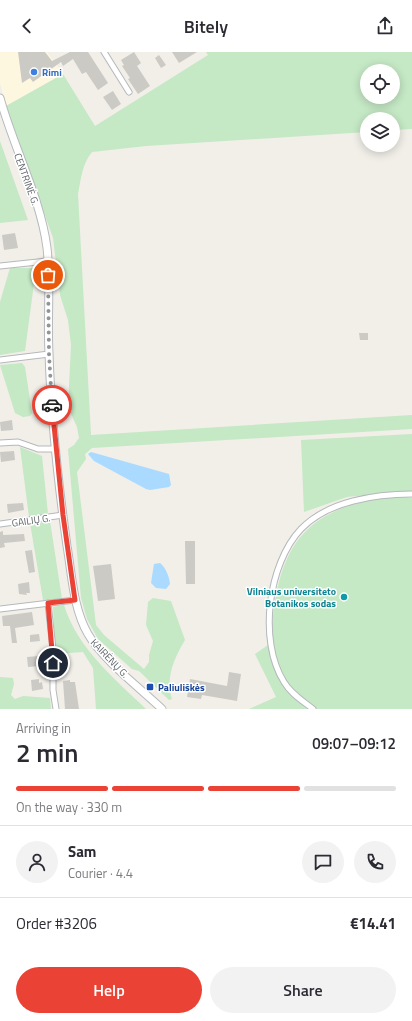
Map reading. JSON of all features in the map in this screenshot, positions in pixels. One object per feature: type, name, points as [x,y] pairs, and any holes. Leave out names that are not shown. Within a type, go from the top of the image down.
[{"type":"main road","name":"CENTRINĖ G.","points":[[0,98],[42,223],[47,261]]},
{"type":"main road","name":"KAIRĖNŲ G.","points":[[47,261],[49,354],[56,449],[63,515],[75,600],[81,621],[94,644],[162,709]]},
{"type":"street","points":[[104,52],[129,92]]},
{"type":"street","points":[[0,266],[47,261]]},
{"type":"street","points":[[0,360],[49,354]]},
{"type":"street","points":[[0,443],[18,442],[38,449],[56,449]]},
{"type":"street","points":[[313,709],[292,693],[284,683],[272,658],[269,644],[269,627],[274,587],[284,555],[302,529],[311,521],[336,507],[371,497],[412,494]]},
{"type":"street","name":"GAILIŲ G.","points":[[0,524],[63,515]]},
{"type":"street","points":[[0,609],[75,600]]},
{"type":"street","points":[[48,603],[53,649],[53,690],[56,709]]},
{"type":"shaded area","points":[[0,52],[47,52],[63,74],[6,106],[0,83]]},
{"type":"green space","points":[[206,52],[412,52],[412,129],[400,130],[400,112],[360,112],[360,132],[146,146],[92,152],[84,167],[78,194],[91,435],[412,415],[412,429],[92,448],[85,454],[86,459],[77,472],[96,625],[104,635],[144,669],[149,662],[149,655],[153,641],[146,625],[148,602],[153,598],[171,601],[185,640],[174,661],[170,676],[170,691],[172,699],[169,700],[139,671],[132,669],[98,639],[87,619],[81,598],[68,449],[74,445],[79,438],[77,427],[68,407],[71,345],[68,320],[60,295],[53,238],[6,106],[63,74],[95,126],[208,55]]},
{"type":"green space","points":[[0,141],[28,220],[0,223]]},
{"type":"green space","points":[[10,268],[36,268],[25,351],[0,355],[0,302]]},
{"type":"green space","points":[[22,363],[25,367],[32,413],[30,416],[23,417],[15,413],[0,365]]},
{"type":"green space","points":[[412,434],[412,492],[402,491],[347,497],[304,512],[301,440]]},
{"type":"green space","points":[[20,447],[42,456],[48,514],[29,517]]},
{"type":"green space","name":"Vilniaus universiteto Botanikos sodas","points":[[390,497],[412,498],[412,709],[249,709],[276,697],[255,654],[271,643],[278,585],[286,561],[297,542],[312,525],[332,512],[358,503]]},
{"type":"green space","points":[[50,521],[62,599],[43,600],[30,523]]},
{"type":"green space","points":[[64,605],[70,621],[87,649],[98,662],[146,709],[96,709],[93,668],[83,652],[55,654],[53,607]]},
{"type":"green space","points":[[0,677],[13,678],[14,684],[11,695],[15,699],[23,696],[50,698],[51,709],[0,709]]},
{"type":"water","points":[[91,452],[169,474],[171,485],[169,487],[150,490],[146,489],[94,461],[88,454]]},
{"type":"water","points":[[160,563],[166,570],[169,578],[170,584],[166,589],[156,588],[151,583],[154,564]]},
{"type":"building","points":[[18,52],[45,52],[52,61],[70,52],[88,52],[108,83],[98,90],[86,72],[82,74],[73,59],[63,66],[61,62],[33,82],[30,78],[22,83]]},
{"type":"building","points":[[134,52],[141,63],[137,66],[150,86],[138,94],[128,79],[130,78],[122,66],[124,65],[121,60]]},
{"type":"building","points":[[172,52],[197,52],[179,63]]},
{"type":"building","points":[[159,55],[166,65],[161,68],[155,58]]},
{"type":"building","points":[[113,91],[121,104],[112,110],[103,97]]},
{"type":"building","points":[[15,233],[18,248],[4,250],[2,235]]},
{"type":"building","points":[[359,333],[368,333],[368,340],[360,340]]},
{"type":"building","points":[[12,420],[13,430],[1,431],[0,422]]},
{"type":"building","points":[[14,451],[15,460],[1,462],[0,452]]},
{"type":"building","points":[[23,503],[24,510],[8,513],[7,504]]},
{"type":"building","points":[[3,531],[3,535],[24,534],[25,541],[4,543],[5,547],[0,548],[0,532]]},
{"type":"building","points":[[185,541],[195,541],[195,584],[186,584]]},
{"type":"building","points":[[32,550],[35,572],[29,573],[25,551]]},
{"type":"building","points":[[111,564],[115,599],[98,601],[93,566]]},
{"type":"building","points":[[29,582],[30,593],[26,593],[27,595],[19,594],[18,584]]},
{"type":"building","points":[[32,612],[34,625],[15,628],[17,643],[12,643],[10,626],[3,626],[2,616]]},
{"type":"building","points":[[39,634],[40,641],[30,642],[30,635]]},
{"type":"building","points":[[39,656],[40,666],[28,667],[27,657]]},
{"type":"building","points":[[229,672],[241,674],[237,701],[202,695],[201,699],[187,697],[190,679],[227,686]]},
{"type":"building","points":[[39,679],[39,683],[42,682],[43,689],[32,691],[31,680]]},
{"type":"building","points":[[70,680],[70,682],[75,682],[79,709],[65,709],[63,681]]},
{"type":"way so far","points":[[48,275],[49,354],[52,405]]},
{"type":"place","name":"Rimi","points":[[34,72]]},
{"type":"place","name":"Vilniaus universiteto Botanikos sodas","points":[[344,597]]},
{"type":"place","name":"Paliuliškės","points":[[150,687]]},
{"type":"route","points":[[52,405],[63,515],[75,600],[48,603],[52,634],[53,663]]}]
